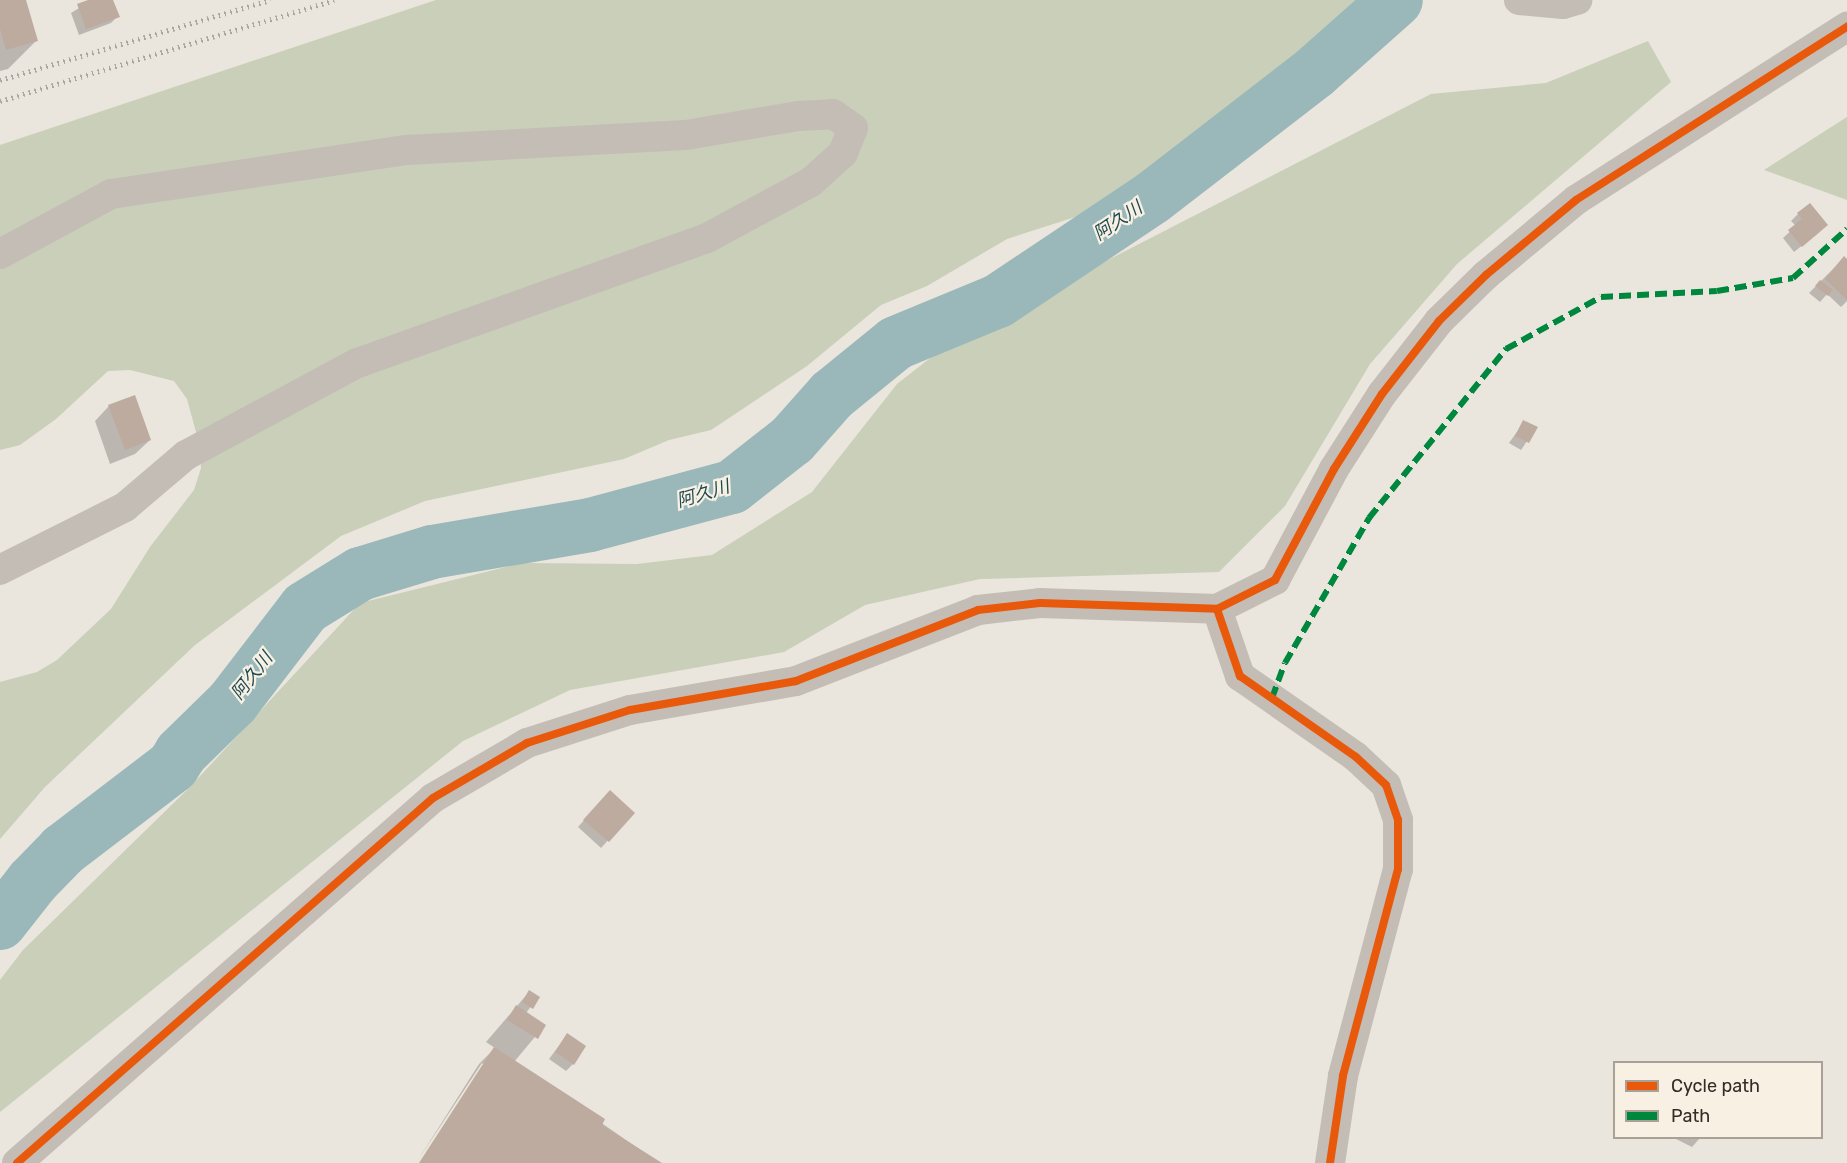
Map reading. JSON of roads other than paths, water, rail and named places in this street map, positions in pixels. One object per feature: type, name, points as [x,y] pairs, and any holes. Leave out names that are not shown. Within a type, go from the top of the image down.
[{"type":"street","points":[[1519,0],[1563,4],[1577,0]]},
{"type":"street","points":[[17,1163],[433,798],[527,743],[630,710],[796,681],[978,610],[1040,603],[1217,609],[1275,580],[1334,469],[1382,394],[1439,321],[1486,275],[1576,200],[1847,27]]},
{"type":"street","points":[[0,254],[111,194],[277,169],[407,150],[686,135],[798,116],[833,114],[853,128],[843,153],[810,182],[707,238],[357,363],[186,454],[125,507],[0,570]]},
{"type":"street","points":[[1217,609],[1240,676],[1356,757],[1386,785],[1398,820],[1398,869],[1342,1076],[1330,1163]]},
{"type":"waterway","name":"阿久川","points":[[0,923],[32,882],[63,850],[173,766],[181,753],[233,702],[305,608],[360,574],[432,552],[590,525],[732,487],[792,440],[832,395],[896,343],[998,301],[1152,198],[1315,72],[1396,0]]},
{"type":"railway","points":[[0,80],[270,0]]},
{"type":"railway","points":[[0,101],[334,0]]}]
